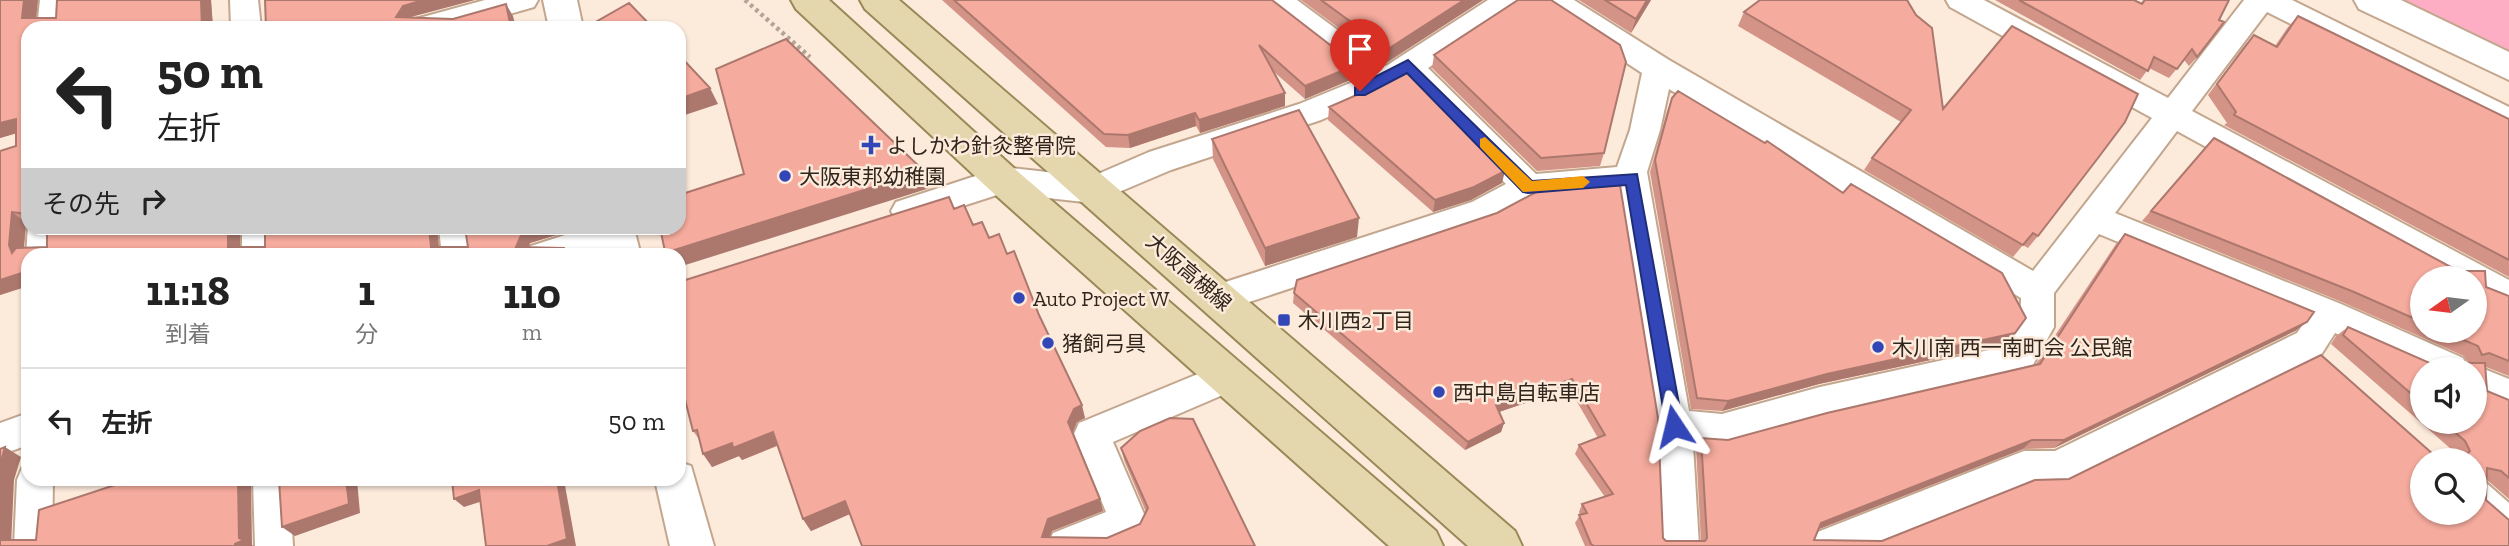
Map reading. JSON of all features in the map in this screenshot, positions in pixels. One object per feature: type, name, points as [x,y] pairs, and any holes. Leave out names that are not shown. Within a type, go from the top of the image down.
[{"type":"main road","points":[[808,0],[1003,180],[1227,376],[1394,533],[1421,546]]},
{"type":"main road","name":"大阪高槻線","points":[[877,0],[1500,546]]},
{"type":"street","points":[[52,21],[54,0]]},
{"type":"street","points":[[244,0],[246,21]]},
{"type":"street","points":[[424,21],[524,0]]},
{"type":"street","points":[[559,0],[564,21]]},
{"type":"street","points":[[1277,0],[1397,73],[1528,187]]},
{"type":"street","points":[[874,222],[1003,180],[1093,190],[1160,161],[1310,112],[1397,73],[1510,0]]},
{"type":"street","points":[[1552,0],[1658,68],[2036,290],[2042,317],[2033,337],[2018,359],[1820,403],[1722,430],[1674,426]]},
{"type":"street","points":[[1960,0],[2509,296]]},
{"type":"street","points":[[2036,290],[2175,114],[2260,0]]},
{"type":"street","points":[[2267,0],[2509,121]]},
{"type":"street","points":[[2371,0],[2509,67]]},
{"type":"street","points":[[1658,68],[1632,178],[1674,426],[1680,546]]},
{"type":"street","points":[[1219,298],[1483,212],[1528,187],[1632,178]]},
{"type":"street","points":[[2093,218],[2329,314],[2424,357]]},
{"type":"street","points":[[576,248],[618,238]]},
{"type":"street","points":[[1828,546],[2024,468],[2058,468],[2318,353],[2329,314]]},
{"type":"street","points":[[1066,546],[1128,521],[1092,434],[1227,376]]},
{"type":"street","points":[[2487,386],[2509,396]]},
{"type":"street","points":[[0,439],[21,432]]},
{"type":"street","points":[[33,546],[35,486]]},
{"type":"street","points":[[271,486],[274,546]]},
{"type":"street","points":[[677,486],[690,545]]},
{"type":"street","points":[[2487,501],[2509,520]]},
{"type":"shaded area","points":[[2402,0],[2509,0],[2509,52]]},
{"type":"building","points":[[0,0],[24,0],[22,18],[56,18],[57,0],[201,0],[202,21],[21,21],[21,213],[12,212],[9,245],[12,253],[16,248],[47,247],[47,235],[228,235],[228,247],[265,247],[265,235],[430,235],[431,247],[468,247],[466,235],[521,235],[516,247],[564,248],[21,248],[21,273],[0,280],[0,151],[16,146],[16,119],[0,123]]},
{"type":"building","points":[[265,0],[423,0],[403,6],[396,17],[453,19],[506,4],[510,21],[266,21]]},
{"type":"building","points":[[954,0],[1272,0],[1356,65],[1305,86],[1259,45],[1285,93],[1199,120],[1195,113],[1128,135],[1104,134]]},
{"type":"building","points":[[1321,0],[1464,0],[1388,49]]},
{"type":"building","points":[[1518,0],[1551,0],[1620,45],[1626,62],[1604,153],[1541,158],[1434,55]]},
{"type":"building","points":[[1605,0],[1647,0],[1636,19]]},
{"type":"building","points":[[1760,0],[1907,0],[1916,15],[1932,28],[1943,109],[2012,26],[2138,94],[2125,122],[2098,158],[2038,236],[2033,233],[2023,245],[1872,158],[1911,110],[1744,12]]},
{"type":"building","points":[[2019,0],[2134,0],[2142,4],[2145,0],[2229,0],[2219,20],[2224,22],[2197,57],[2192,49],[2177,69],[2154,57],[2148,71]]},
{"type":"building","points":[[629,3],[646,21],[598,21]]},
{"type":"building","points":[[2298,16],[2509,119],[2509,260],[2234,115],[2236,112],[2217,84],[2254,35],[2277,47]]},
{"type":"building","points":[[786,39],[924,171],[681,248],[664,248],[662,235],[686,235],[686,193],[744,174],[716,69]]},
{"type":"building","points":[[686,62],[710,88],[686,97]]},
{"type":"building","points":[[1407,73],[1505,171],[1474,187],[1435,200],[1329,107]]},
{"type":"building","points":[[1678,91],[1765,143],[1767,141],[1843,193],[1851,184],[2002,273],[2026,318],[2015,333],[1827,374],[1728,401],[1697,398],[1655,160],[1672,98]]},
{"type":"building","points":[[1299,110],[1359,218],[1265,248],[1212,139]]},
{"type":"building","points":[[2214,138],[2449,266],[2410,266],[2410,317],[2151,211]]},
{"type":"building","points":[[1620,185],[1658,418],[1663,538],[1666,541],[1705,541],[1707,538],[1701,438],[1728,440],[1827,413],[2040,364],[2125,234],[2314,312],[2307,322],[2064,440],[2032,440],[1821,523],[1814,540],[1882,541],[2035,480],[2069,479],[2321,355],[2426,448],[2410,448],[2410,525],[2487,525],[2487,501],[2509,520],[2509,546],[1594,546],[1579,515],[1587,513],[1582,504],[1613,494],[1579,445],[1605,435],[1572,379],[1496,405],[1504,423],[1468,442],[1294,293],[1297,280],[1497,213],[1538,191]]},
{"type":"building","points":[[949,197],[954,209],[964,205],[973,225],[982,222],[989,238],[999,234],[1007,254],[1014,251],[1039,315],[1082,405],[1074,409],[1068,422],[1100,499],[1048,519],[1042,537],[1107,538],[1140,524],[1148,508],[1121,448],[1140,431],[1170,418],[1193,419],[1255,546],[862,546],[845,501],[803,519],[773,432],[733,448],[732,443],[703,454],[697,430],[693,431],[686,404],[686,280]]},
{"type":"building","points":[[2487,287],[2509,296],[2509,361],[2489,353],[2482,355],[2478,346],[2471,343],[2487,343]]},
{"type":"building","points":[[2348,327],[2416,357],[2410,357],[2410,393],[2343,335]]},
{"type":"building","points":[[2487,391],[2509,400],[2509,478],[2501,471],[2487,468],[2487,448],[2468,448],[2457,434],[2487,434]]},
{"type":"building","points":[[5,447],[0,465],[0,449]]},
{"type":"building","points":[[112,486],[238,486],[239,538],[244,540],[235,546],[0,546],[0,540],[36,540],[39,510]]},
{"type":"building","points":[[279,486],[347,486],[349,504],[282,527]]},
{"type":"building","points":[[453,486],[558,486],[567,539],[547,546],[486,546],[479,490],[454,499]]},
{"type":"slow traffic","points":[[1485,143],[1528,187],[1583,182]]},
{"type":"place","name":"よしかわ針灸整骨院","points":[[871,145]]},
{"type":"place","name":"大阪東邦幼稚園","points":[[785,176]]},
{"type":"place","name":"Auto Project W","points":[[1019,298]]},
{"type":"place","name":"木川西2丁目","points":[[1284,320]]},
{"type":"place","name":"猪飼弓具","points":[[1048,343]]},
{"type":"place","name":"木川南 西一南町会 公民館","points":[[1878,347]]},
{"type":"place","name":"西中島自転車店","points":[[1439,392]]},
{"type":"route","points":[[1360,91],[1408,66],[1528,187],[1632,178],[1674,426]]}]
